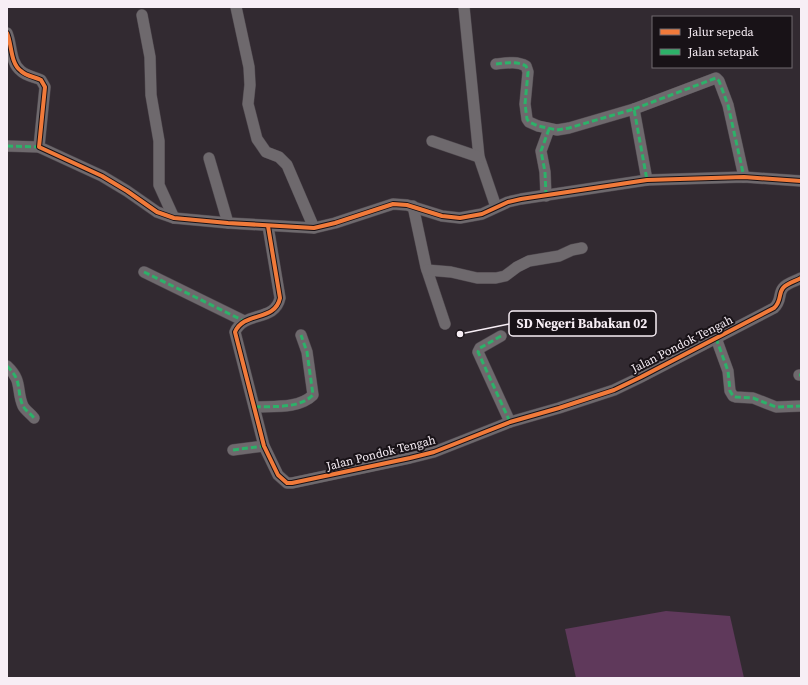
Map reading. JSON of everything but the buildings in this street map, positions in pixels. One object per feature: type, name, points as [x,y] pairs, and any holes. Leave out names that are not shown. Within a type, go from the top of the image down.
[{"type":"street","points":[[236,7],[249,67],[250,85],[248,104],[258,139],[266,152],[279,157],[287,165],[314,228]]},
{"type":"street","points":[[464,7],[479,157],[496,208]]},
{"type":"street","points":[[142,15],[150,57],[151,95],[159,141],[159,185],[174,218]]},
{"type":"street","points":[[7,33],[10,39],[12,55],[17,67],[27,75],[41,80],[45,87],[39,147]]},
{"type":"street","points":[[496,64],[514,63],[526,66],[528,72],[525,104],[527,119],[529,122],[549,129],[557,130],[569,128],[634,109],[716,78],[719,81],[728,105],[744,177]]},
{"type":"street","points":[[634,109],[647,180]]},
{"type":"street","points":[[546,196],[545,172],[541,151],[549,129]]},
{"type":"street","points":[[432,141],[479,157]]},
{"type":"street","points":[[7,146],[39,147],[102,176],[157,212],[174,218],[268,226],[314,228],[360,215],[388,205],[400,204],[413,206],[442,216],[456,218],[471,216],[521,199],[647,180],[744,177],[801,181]]},
{"type":"street","points":[[209,158],[228,223]]},
{"type":"street","points":[[413,206],[427,270],[445,324]]},
{"type":"street","points":[[144,272],[244,321],[272,311],[279,305],[280,298],[268,226]]},
{"type":"street","points":[[427,270],[451,272],[477,278],[496,278],[505,276],[517,267],[529,261],[559,256],[572,250],[582,248]]},
{"type":"street","name":"Jalan Pondok Tengah","points":[[244,321],[238,326],[235,332],[264,446],[278,475],[282,480],[292,483],[434,452],[510,422],[614,390],[641,378],[774,308],[780,301],[783,288],[801,278]]},
{"type":"street","points":[[255,407],[292,404],[309,398],[313,394],[307,352],[301,335]]},
{"type":"street","points":[[501,336],[480,348],[478,352],[510,422]]},
{"type":"street","points":[[716,338],[728,371],[730,391],[733,396],[753,398],[776,406],[801,406]]},
{"type":"street","points":[[7,366],[14,373],[24,407],[34,418]]},
{"type":"street","points":[[233,450],[264,446]]},
{"type":"shaded area","points":[[666,611],[730,616],[744,678],[576,678],[565,629]]},
{"type":"marked path","points":[[496,64],[515,63],[526,66],[528,72],[525,104],[527,119],[529,122],[538,126],[557,130],[569,128],[634,109],[647,180]]},
{"type":"marked path","points":[[634,109],[716,78],[719,81],[728,105],[744,177]]},
{"type":"marked path","points":[[546,196],[545,172],[541,151],[549,129]]},
{"type":"marked path","points":[[7,146],[39,147]]},
{"type":"marked path","points":[[144,272],[244,321]]},
{"type":"marked path","points":[[255,407],[293,405],[301,403],[313,395],[307,352],[301,335]]},
{"type":"marked path","points":[[501,336],[480,348],[478,352],[510,422]]},
{"type":"marked path","points":[[716,338],[728,371],[730,391],[733,396],[753,398],[776,407],[801,406]]},
{"type":"marked path","points":[[7,366],[15,376],[23,406],[34,418]]},
{"type":"marked path","points":[[233,450],[264,446]]},
{"type":"cycle path","points":[[7,33],[17,68],[23,73],[41,80],[45,87],[39,147],[102,176],[157,212],[174,218],[314,228],[335,223],[393,204],[407,205],[442,216],[460,218],[482,214],[508,202],[521,199],[647,180],[744,177],[801,181]]},
{"type":"cycle path","points":[[268,226],[280,298],[277,305],[272,310],[266,314],[245,321],[239,325],[235,332],[264,446],[278,475],[287,483],[434,452],[510,422],[614,390],[774,308],[778,303],[783,288],[789,283],[801,278]]},
{"type":"place","name":"SD Negeri Babakan 02","points":[[460,334]]}]
